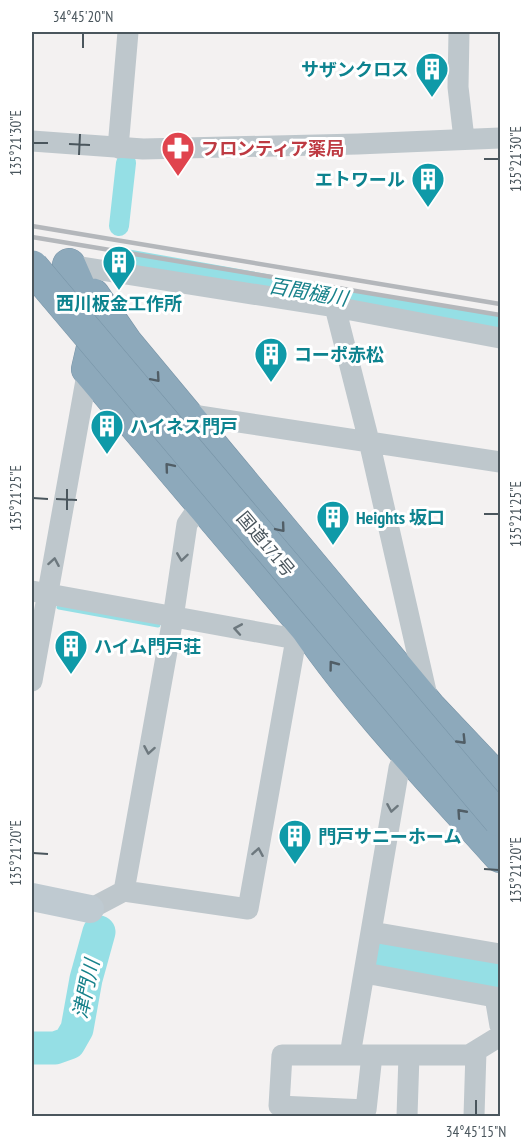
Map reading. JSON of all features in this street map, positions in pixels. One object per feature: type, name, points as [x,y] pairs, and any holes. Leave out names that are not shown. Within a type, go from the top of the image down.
[{"type":"highway","points":[[69,265],[100,304],[103,352],[148,439],[301,633],[335,668],[406,752],[501,856]]},
{"type":"highway","name":"国道171号","points":[[32,267],[501,820]]},
{"type":"highway","points":[[103,352],[186,414],[429,707],[496,769]]},
{"type":"street","points":[[118,148],[128,32]]},
{"type":"street","points":[[459,32],[458,87],[464,139]]},
{"type":"street","points":[[32,141],[118,148],[358,144],[501,138]]},
{"type":"street","points":[[32,260],[334,307],[501,338]]},
{"type":"street","points":[[334,307],[369,441],[429,707]]},
{"type":"street","points":[[32,681],[40,593],[103,352]]},
{"type":"street","points":[[148,439],[186,414],[501,462]]},
{"type":"street","points":[[124,891],[173,618],[187,524],[201,504]]},
{"type":"street","points":[[32,897],[90,909],[124,891],[248,909],[301,633],[173,618],[40,593]]},
{"type":"street","points":[[350,1056],[399,768],[406,752]]},
{"type":"street","points":[[371,937],[501,954]]},
{"type":"street","points":[[366,969],[498,998],[501,1026]]},
{"type":"street","points":[[372,1055],[366,1110],[279,1106],[282,1055],[469,1054],[501,1036]]},
{"type":"street","points":[[474,1116],[476,1051]]},
{"type":"street","points":[[407,1116],[410,1055]]},
{"type":"waterway","name":"百間樋川","points":[[119,226],[126,163]]},
{"type":"waterway","name":"百間樋川","points":[[115,257],[500,326]]},
{"type":"waterway","points":[[59,607],[158,625]]},
{"type":"waterway","name":"津門川","points":[[32,1048],[55,1048],[69,1043],[77,1029],[86,979],[99,932]]},
{"type":"waterway","name":"津門川","points":[[375,954],[500,977]]},
{"type":"railway","points":[[32,226],[500,304]]},
{"type":"railway","points":[[32,237],[500,315]]},
{"type":"place","name":"サザンクロス","points":[[432,98]]},
{"type":"place","name":"フロンティア薬局","points":[[178,177]]},
{"type":"place","name":"エトワール","points":[[428,208]]},
{"type":"place","name":"西川板金工作所","points":[[119,291]]},
{"type":"place","name":"コーポ赤松","points":[[271,383]]},
{"type":"place","name":"ハイネス門戸","points":[[107,455]]},
{"type":"place","name":"Heights 坂口","points":[[333,546]]},
{"type":"place","name":"ハイム門戸荘","points":[[71,675]]},
{"type":"place","name":"門戸サニーホーム","points":[[295,865]]}]
